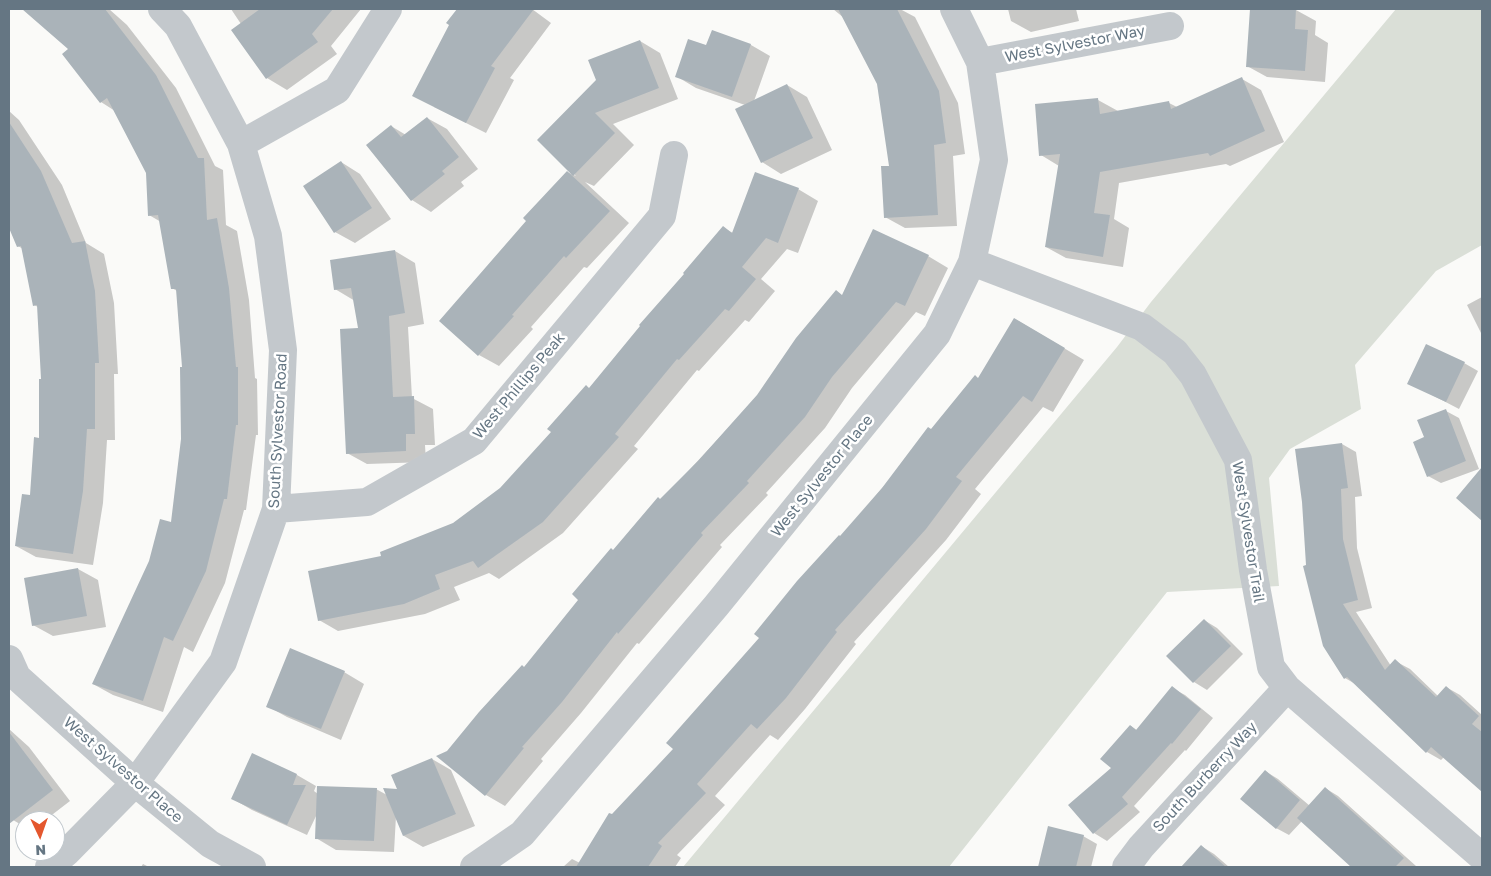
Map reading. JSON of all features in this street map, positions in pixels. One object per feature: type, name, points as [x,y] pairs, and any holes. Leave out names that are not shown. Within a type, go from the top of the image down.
[{"type":"street","name":"South Sylvestor Road","points":[[49,867],[67,852],[135,783],[223,662],[276,509],[283,350],[268,236],[241,144],[178,26],[162,9]]},
{"type":"street","points":[[241,144],[336,90],[388,9]]},
{"type":"street","name":"West Sylvestor Place","points":[[474,867],[522,834],[716,606],[937,334],[972,262],[994,160],[980,62],[954,9]]},
{"type":"street","name":"West Sylvestor Way","points":[[980,62],[1170,26]]},
{"type":"street","name":"West Phillips Peak","points":[[276,509],[367,502],[474,441],[662,216],[674,155]]},
{"type":"street","name":"West Sylvestor Trail","points":[[972,262],[1142,327],[1175,352],[1192,375],[1238,460],[1253,570],[1271,667],[1287,688],[1482,857]]},
{"type":"street","name":"West Sylvestor Place","points":[[9,659],[17,677],[135,783],[210,844],[252,867]]},
{"type":"street","name":"South Burberry Way","points":[[1126,867],[1141,847],[1287,688]]},
{"type":"shaded area","points":[[1396,9],[1482,9],[1482,245],[1436,271],[1355,365],[1361,409],[1290,449],[1269,478],[1279,586],[1167,592],[949,867],[683,867],[1117,347],[1151,302]]},
{"type":"building","points":[[22,9],[105,9],[156,75],[198,158],[204,158],[207,220],[217,218],[229,288],[236,367],[238,367],[238,425],[236,425],[227,499],[224,499],[206,571],[173,641],[164,637],[143,701],[92,684],[149,561],[160,519],[171,522],[181,439],[180,367],[182,367],[176,289],[171,289],[158,215],[148,216],[146,173],[107,98],[100,103],[62,54],[68,49]]},
{"type":"building","points":[[260,9],[333,9],[312,34],[318,42],[266,79],[231,30]]},
{"type":"building","points":[[457,9],[534,9],[491,66],[495,68],[466,123],[412,96],[449,25],[446,23]]},
{"type":"building","points":[[838,9],[897,9],[939,91],[946,143],[934,145],[938,215],[884,218],[881,166],[889,166],[877,84]]},
{"type":"building","points":[[1250,9],[1296,9],[1295,29],[1308,30],[1305,71],[1246,67]]},
{"type":"building","points":[[712,30],[751,44],[732,97],[675,77],[688,39],[706,45]]},
{"type":"building","points":[[640,40],[659,88],[595,113],[615,133],[573,176],[537,140],[596,80],[588,60]]},
{"type":"building","points":[[1242,77],[1265,131],[1210,156],[1208,153],[1100,172],[1094,213],[1110,215],[1103,257],[1045,247],[1060,154],[1039,156],[1035,104],[1098,98],[1100,114],[1169,101],[1171,109]]},
{"type":"building","points":[[787,84],[813,138],[761,163],[735,109]]},
{"type":"building","points":[[427,117],[459,157],[442,171],[445,174],[411,201],[366,145],[391,125],[401,137]]},
{"type":"building","points":[[9,122],[41,171],[72,243],[85,241],[95,291],[99,363],[95,363],[95,429],[87,429],[83,491],[73,554],[15,546],[22,494],[30,495],[34,437],[39,438],[39,379],[41,379],[37,305],[33,306],[21,246],[17,247],[9,228]]},
{"type":"building","points":[[341,161],[372,208],[334,233],[303,186]]},
{"type":"building","points":[[567,171],[610,211],[566,258],[564,256],[478,356],[439,321],[526,221],[523,218]]},
{"type":"building","points":[[755,172],[799,188],[778,243],[766,238],[742,267],[756,279],[729,311],[725,309],[679,360],[677,359],[615,434],[619,437],[543,522],[478,568],[473,561],[435,575],[440,589],[404,604],[318,621],[308,571],[381,556],[380,552],[453,523],[500,488],[551,432],[547,429],[586,385],[589,388],[639,325],[723,226],[732,233]]},
{"type":"building","points":[[873,229],[929,255],[905,306],[896,302],[832,377],[805,417],[747,481],[749,483],[701,533],[703,535],[618,634],[617,632],[562,702],[522,747],[524,748],[485,796],[436,756],[447,751],[479,712],[522,665],[524,667],[578,600],[572,594],[658,497],[660,499],[698,461],[757,395],[796,338],[836,290],[842,295]]},
{"type":"building","points":[[395,250],[405,313],[389,316],[393,397],[414,396],[415,434],[406,434],[406,451],[346,454],[340,329],[358,328],[351,288],[334,290],[330,260]]},
{"type":"building","points":[[1014,318],[1065,348],[1032,402],[1023,396],[956,477],[962,481],[926,529],[835,630],[837,632],[786,698],[757,729],[751,724],[697,784],[706,793],[658,843],[662,846],[648,867],[576,867],[609,813],[612,814],[673,749],[666,743],[759,638],[754,634],[797,581],[882,488],[928,427],[931,429],[975,375],[978,378]]},
{"type":"building","points":[[1426,344],[1465,362],[1446,402],[1407,384]]},
{"type":"building","points":[[1446,409],[1466,461],[1427,477],[1413,442],[1424,437],[1417,420]]},
{"type":"building","points":[[1342,443],[1348,488],[1341,489],[1343,539],[1358,600],[1343,604],[1385,670],[1395,659],[1436,697],[1446,686],[1479,716],[1472,724],[1482,732],[1482,792],[1431,747],[1426,753],[1347,677],[1344,679],[1323,646],[1303,566],[1306,565],[1302,502],[1295,449]]},
{"type":"building","points":[[1482,467],[1482,521],[1456,498]]},
{"type":"building","points":[[78,568],[87,616],[32,626],[24,578]]},
{"type":"building","points":[[1204,619],[1231,646],[1193,683],[1166,656]]},
{"type":"building","points":[[290,648],[345,671],[321,729],[266,707]]},
{"type":"building","points":[[1172,686],[1201,709],[1172,744],[1122,797],[1128,804],[1093,834],[1068,805],[1111,768],[1100,759],[1130,725],[1136,730]]},
{"type":"building","points":[[9,732],[53,790],[26,811],[15,811],[15,819],[9,824]]},
{"type":"building","points":[[252,753],[297,774],[293,785],[306,785],[287,825],[231,799]]},
{"type":"building","points":[[432,758],[456,814],[403,836],[383,788],[397,789],[391,775]]},
{"type":"building","points":[[1265,770],[1300,800],[1276,829],[1240,799]]},
{"type":"building","points":[[317,786],[377,788],[374,841],[315,839]]},
{"type":"building","points":[[1325,787],[1404,858],[1395,867],[1351,867],[1297,818]]},
{"type":"building","points":[[1048,826],[1084,835],[1076,867],[1038,867]]},
{"type":"building","points":[[1201,845],[1226,867],[1181,867]]}]
